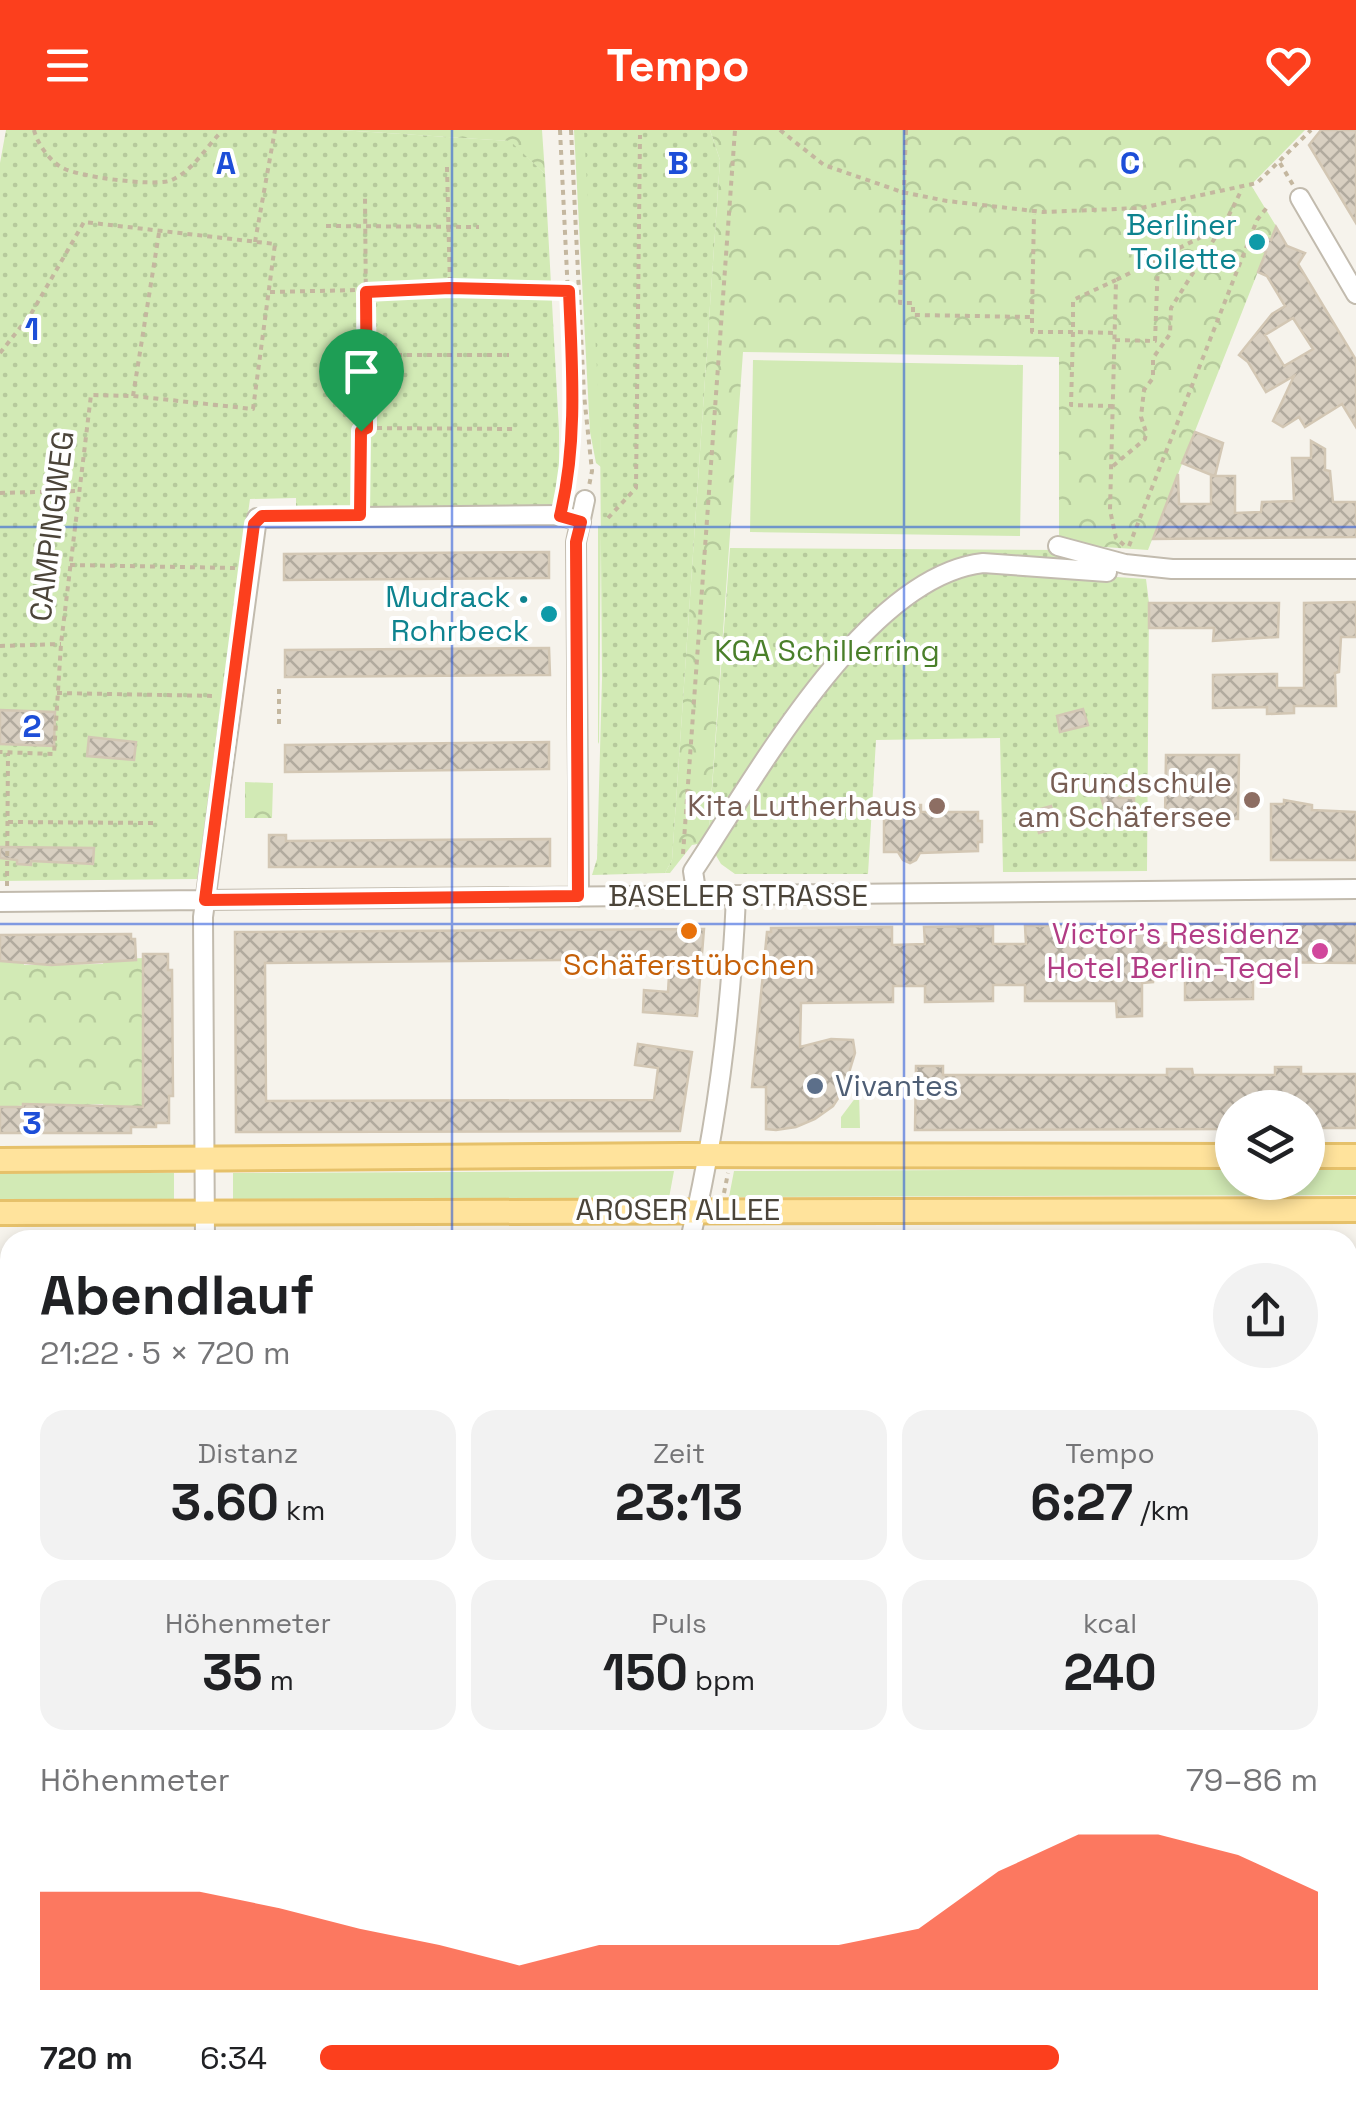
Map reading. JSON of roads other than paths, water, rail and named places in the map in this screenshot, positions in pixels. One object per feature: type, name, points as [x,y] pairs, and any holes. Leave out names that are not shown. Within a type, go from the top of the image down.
[{"type":"main road","name":"AROSER ALLEE","points":[[0,1160],[708,1154],[1215,1156]]},
{"type":"main road","points":[[1325,1156],[1356,1156]]},
{"type":"main road","name":"AROSER ALLEE","points":[[0,1213],[1356,1210]]},
{"type":"street","points":[[1300,198],[1356,294]]},
{"type":"street","points":[[578,896],[576,542],[586,500]]},
{"type":"street","points":[[205,1230],[205,900],[257,518],[560,516],[581,522]]},
{"type":"street","points":[[1058,546],[1125,564],[1172,569],[1356,569]]},
{"type":"street","points":[[697,897],[693,871],[759,764],[870,626],[895,604],[950,569],[965,565],[1107,572]]},
{"type":"street","name":"BASELER STRASSE","points":[[4,894],[205,900],[1356,889]]},
{"type":"street","points":[[693,1230],[728,1024],[736,897]]},
{"type":"place","name":"Berliner Toilette","points":[[1257,242]]},
{"type":"place","name":"Mudrack • Rohrbeck","points":[[549,614]]},
{"type":"place","name":"Grundschule am Schäfersee","points":[[1252,800]]},
{"type":"place","name":"Kita Lutherhaus","points":[[937,806]]},
{"type":"place","name":"Schäferstübchen","points":[[689,931]]},
{"type":"place","name":"Victor's Residenz Hotel Berlin-Tegel","points":[[1320,951]]},
{"type":"place","name":"Vivantes","points":[[815,1086]]},
{"type":"park label","name":"KGA Schillerring","points":[[827,651]]}]
